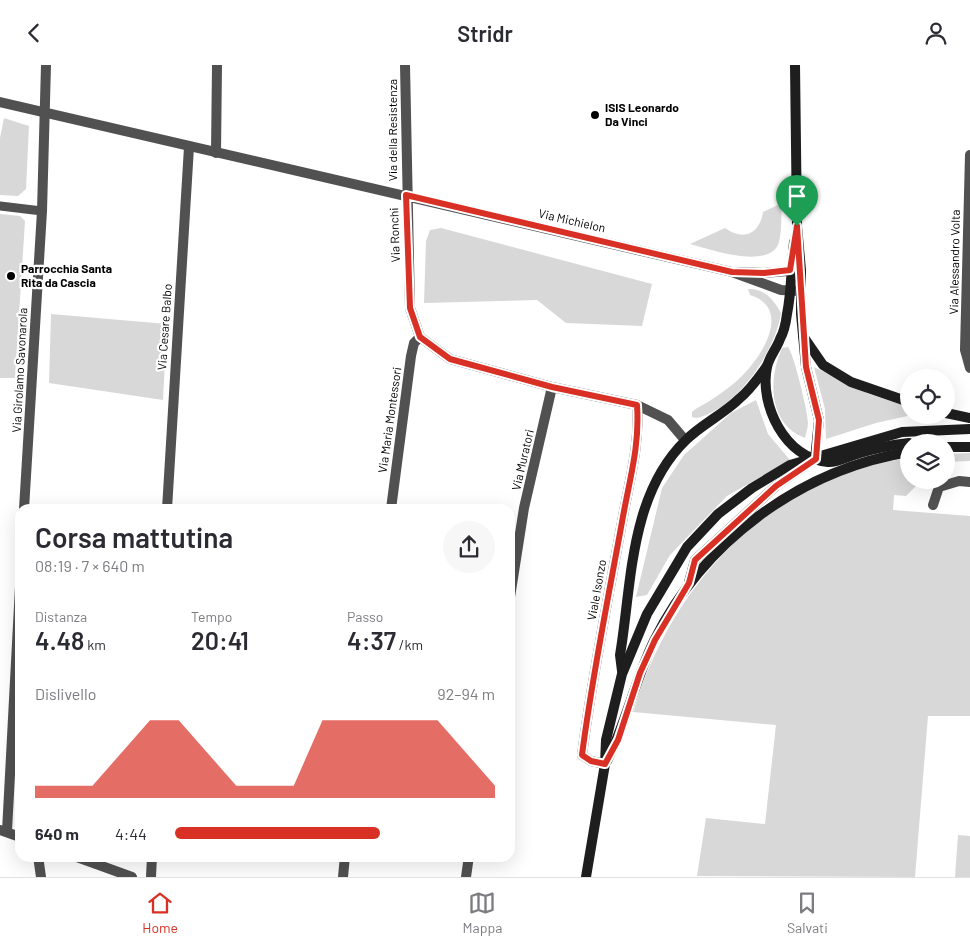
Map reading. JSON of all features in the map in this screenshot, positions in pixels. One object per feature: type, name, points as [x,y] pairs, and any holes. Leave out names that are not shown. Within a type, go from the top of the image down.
[{"type":"street","name":"Via Girolamo Savonarola","points":[[24,504],[42,211],[46,65]]},
{"type":"street","points":[[216,153],[217,65]]},
{"type":"street","name":"Via della Resistenza","points":[[405,65],[406,195]]},
{"type":"street","points":[[689,583],[695,560],[776,486],[816,459],[819,420],[806,367],[797,226],[796,65]]},
{"type":"street","name":"Via Ronchi","points":[[0,102],[188,147],[406,195],[410,308],[420,337]]},
{"type":"street","name":"Via Cesare Balbo","points":[[167,504],[188,147]]},
{"type":"street","name":"Via Alessandro Volta","points":[[970,155],[965,350],[970,368]]},
{"type":"street","name":"Via Michielon","points":[[406,195],[732,272],[760,284],[790,291],[801,291]]},
{"type":"street","points":[[622,674],[620,655],[640,525],[650,492],[685,440],[739,399],[752,387],[767,366],[781,338],[787,314],[790,270],[797,226]]},
{"type":"street","name":"Via Michielon","points":[[732,272],[764,273],[801,270]]},
{"type":"street","points":[[803,336],[824,365],[851,382],[900,399]]},
{"type":"street","points":[[420,337],[450,359],[552,387],[637,405],[668,420],[685,440]]},
{"type":"street","name":"Via Maria Montessori","points":[[392,504],[411,356],[414,343],[420,337]]},
{"type":"street","points":[[767,366],[766,392],[769,410],[789,442],[800,450],[816,459],[829,462],[900,444]]},
{"type":"street","name":"Via Muratori","points":[[515,565],[524,508],[552,387]]},
{"type":"street","name":"Viale Isonzo","points":[[605,764],[591,761],[582,755],[620,528],[636,457],[639,431],[637,405]]},
{"type":"street","points":[[955,415],[970,419]]},
{"type":"street","points":[[586,877],[605,764],[606,740],[622,674],[647,614],[687,547],[718,514],[752,487],[790,465],[816,459],[848,447],[902,432],[970,429]]},
{"type":"street","points":[[955,447],[970,447]]},
{"type":"street","points":[[605,764],[618,740],[640,673],[655,640],[689,583],[746,525],[797,491],[824,476],[857,464],[900,453]]},
{"type":"street","points":[[933,505],[939,487],[958,481],[970,482]]},
{"type":"street","points":[[4,831],[15,663]]},
{"type":"street","points":[[39,862],[41,877]]},
{"type":"street","points":[[91,862],[132,877]]},
{"type":"street","points":[[151,877],[152,862]]},
{"type":"street","points":[[343,877],[344,862]]},
{"type":"street","points":[[466,877],[468,862]]},
{"type":"lane","points":[[0,206],[42,211]]},
{"type":"shaded area","points":[[4,118],[29,126],[26,189],[18,196],[0,195],[0,138]]},
{"type":"shaded area","points":[[782,203],[779,242],[774,251],[752,257],[739,256],[690,244],[725,228],[739,234],[745,235],[750,233],[755,230],[763,212]]},
{"type":"shaded area","points":[[0,214],[20,216],[25,221],[15,378],[0,378]]},
{"type":"shaded area","points":[[441,228],[652,284],[642,326],[566,323],[537,300],[424,303],[426,241],[430,230]]},
{"type":"shaded area","points":[[748,289],[764,293],[781,313],[771,345],[762,361],[739,392],[711,413],[696,418],[692,417],[694,410],[721,393],[742,376],[765,345],[770,333],[771,321],[769,310],[763,301],[750,295]]},
{"type":"shaded area","points":[[51,314],[167,324],[163,400],[49,383]]},
{"type":"shaded area","points":[[788,347],[797,371],[806,408],[808,423],[805,438],[793,431],[784,422],[778,412],[774,399],[774,373],[777,360],[782,348]]},
{"type":"shaded area","points":[[814,367],[869,394],[900,404],[900,418],[876,423],[826,439],[825,409]]},
{"type":"shaded area","points":[[756,400],[768,434],[790,460],[727,496],[670,555],[647,595],[636,597],[662,488],[684,455],[731,413]]},
{"type":"shaded area","points":[[970,453],[970,461],[955,462],[955,454]]},
{"type":"shaded area","points":[[900,460],[900,489],[913,489],[906,496],[894,495],[893,510],[970,516],[970,716],[928,716],[915,877],[697,876],[706,818],[765,824],[776,725],[633,712],[650,665],[673,620],[701,580],[734,543],[771,512],[813,487],[859,469]]},
{"type":"shaded area","points":[[958,835],[970,836],[970,877],[955,877]]},
{"type":"place","name":"ISIS Leonardo Da Vinci","points":[[595,115]]},
{"type":"place","name":"Parrocchia Santa Rita da Cascia","points":[[11,276]]},
{"type":"route","points":[[406,195],[732,272],[764,273],[790,270],[797,226],[801,270],[801,314],[806,367],[811,394],[819,420],[816,459],[776,486],[695,560],[689,583],[655,640],[640,673],[618,740],[605,764],[591,761],[582,755],[622,519],[636,457],[639,431],[637,405],[552,387],[450,359],[420,337],[410,308],[406,195]]}]
